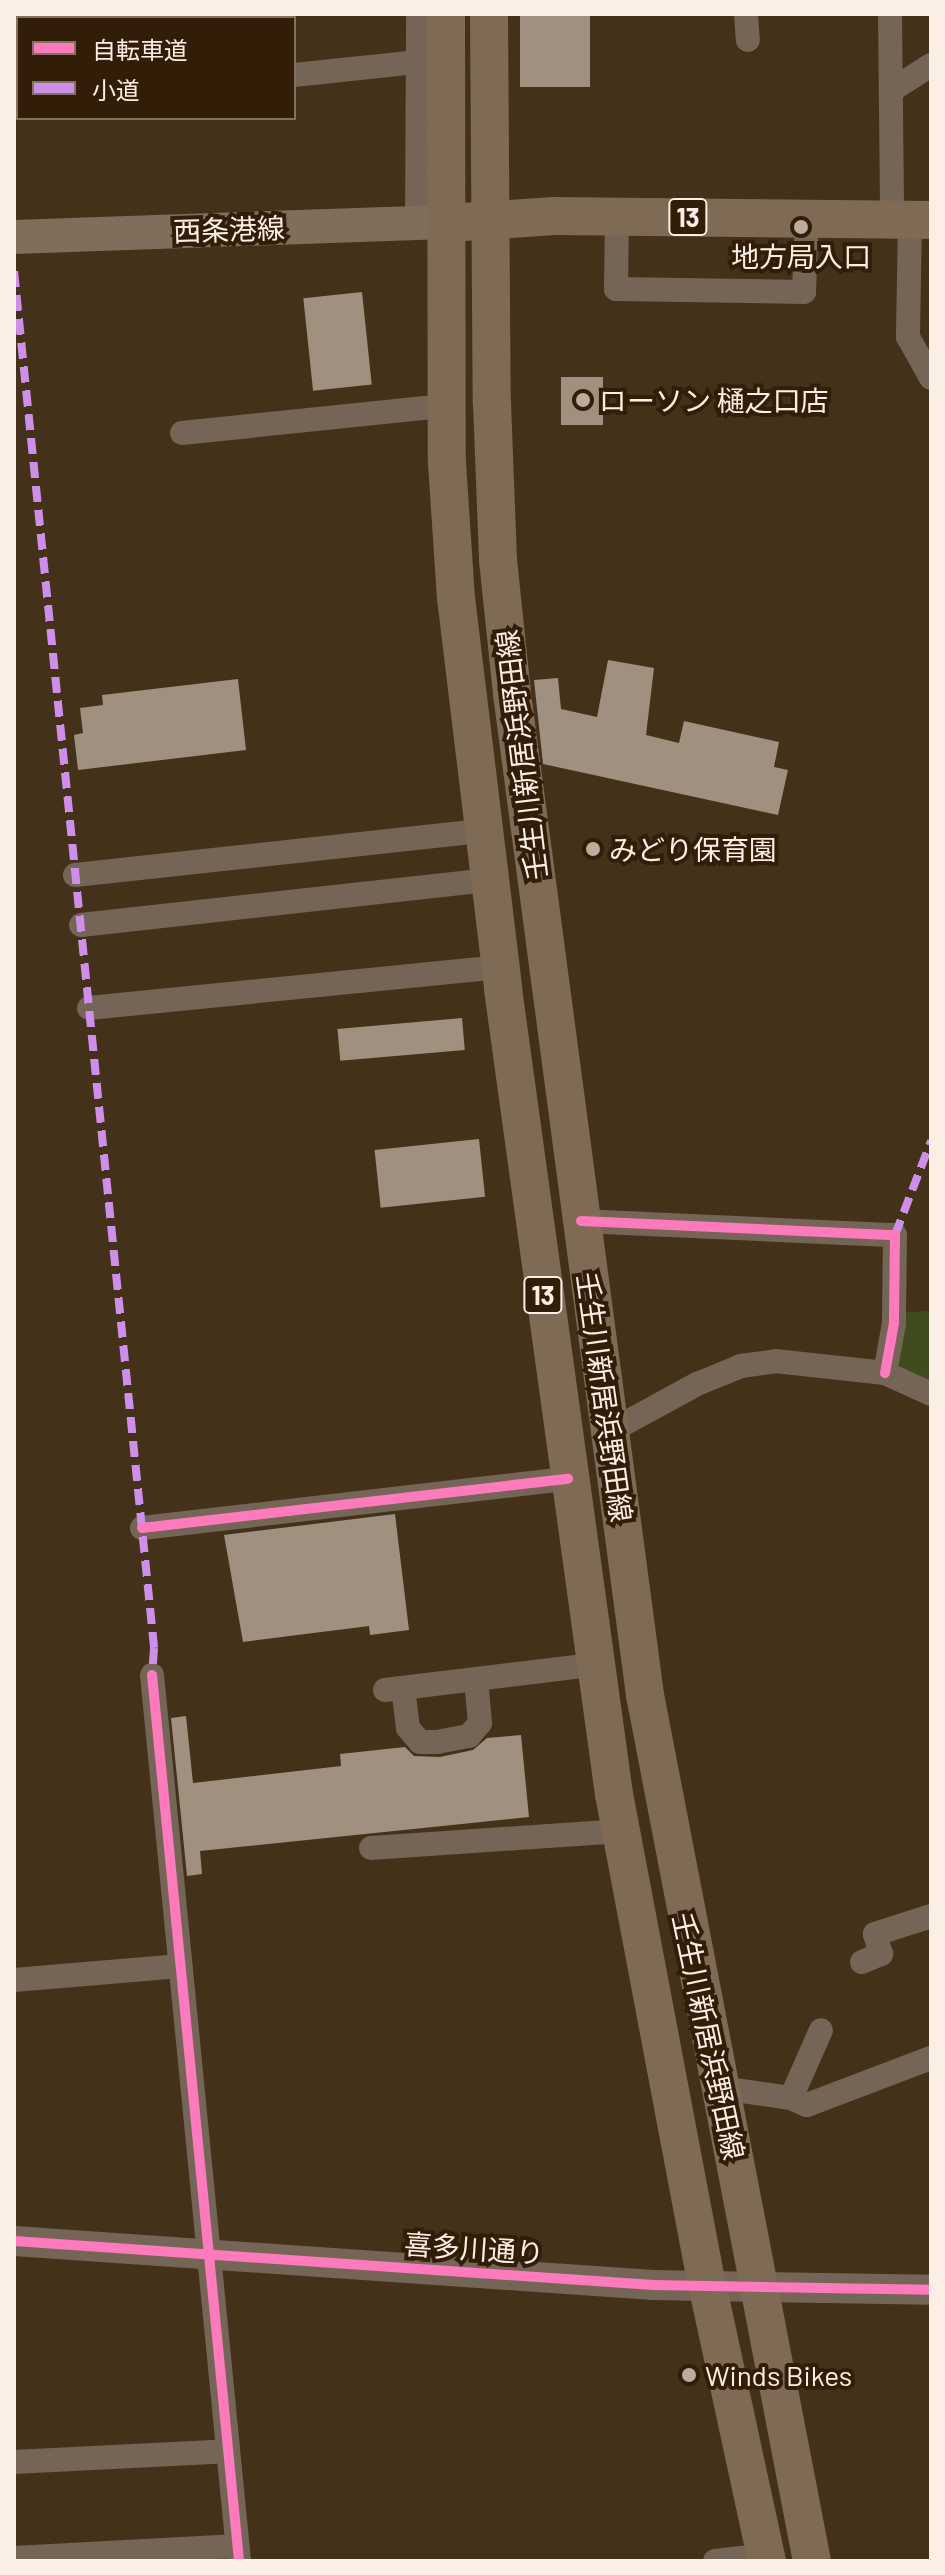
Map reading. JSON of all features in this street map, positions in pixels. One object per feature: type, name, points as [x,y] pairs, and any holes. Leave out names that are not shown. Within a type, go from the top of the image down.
[{"type":"main road","name":"壬生川新居浜野田線","points":[[446,14],[431,222],[456,598],[500,967],[593,1665],[621,1831],[707,2284],[766,2558]]},
{"type":"main road","name":"壬生川新居浜野田線","points":[[489,14],[490,221],[498,560],[581,1221],[669,1840],[762,2287],[812,2561]]},
{"type":"main road","name":"13","points":[[431,222],[617,216],[911,220]]},
{"type":"main road","name":"西条港線","points":[[14,237],[431,222]]},
{"type":"street","points":[[418,14],[418,62],[431,222]]},
{"type":"street","points":[[746,14],[748,40]]},
{"type":"street","points":[[890,14],[892,90],[911,220],[908,337],[931,378]]},
{"type":"street","points":[[296,75],[418,62]]},
{"type":"street","points":[[892,90],[931,65]]},
{"type":"street","points":[[617,216],[616,289],[804,292],[807,219]]},
{"type":"street","points":[[182,433],[445,406]]},
{"type":"street","points":[[75,875],[483,831]]},
{"type":"street","points":[[81,925],[490,880]]},
{"type":"street","points":[[89,1008],[500,967]]},
{"type":"street","points":[[581,1221],[895,1235],[894,1323],[885,1373]]},
{"type":"street","points":[[609,1432],[741,1366],[789,1362],[885,1373],[931,1394]]},
{"type":"street","points":[[142,1528],[568,1479]]},
{"type":"street","points":[[476,1679],[480,1723],[469,1736],[420,1742],[408,1728],[394,1689],[476,1679],[593,1665]]},
{"type":"street","points":[[14,2558],[238,2554],[152,1675]]},
{"type":"street","points":[[371,1848],[621,1831]]},
{"type":"street","points":[[862,1962],[881,1954],[875,1934],[931,1916]]},
{"type":"street","points":[[14,1980],[180,1966]]},
{"type":"street","points":[[791,2098],[821,2030]]},
{"type":"street","points":[[720,2088],[791,2098],[807,2105],[931,2058]]},
{"type":"street","name":"喜多川通り","points":[[14,2241],[653,2285],[931,2290]]},
{"type":"street","points":[[14,2462],[228,2451]]},
{"type":"street","points":[[715,2561],[766,2558]]},
{"type":"green space","points":[[931,1311],[931,1394],[885,1373],[893,1313]]},
{"type":"building","points":[[520,14],[590,14],[590,87],[520,87]]},
{"type":"building","points":[[362,292],[372,384],[313,391],[303,298]]},
{"type":"building","points":[[561,377],[603,377],[603,425],[561,425]]},
{"type":"building","points":[[608,660],[654,668],[646,735],[679,743],[684,721],[779,742],[774,767],[788,770],[778,815],[543,764],[534,680],[558,678],[561,709],[597,717]]},
{"type":"building","points":[[238,679],[246,750],[78,770],[74,735],[83,733],[80,708],[103,705],[102,695]]},
{"type":"building","points":[[462,1018],[465,1050],[340,1061],[337,1029]]},
{"type":"building","points":[[479,1139],[485,1197],[381,1208],[375,1150]]},
{"type":"building","points":[[395,1514],[409,1630],[370,1635],[369,1626],[243,1642],[224,1535]]},
{"type":"building","points":[[186,1716],[193,1783],[341,1766],[340,1754],[405,1747],[414,1756],[440,1757],[473,1750],[487,1738],[521,1735],[529,1817],[200,1851],[202,1874],[187,1876],[171,1718]]},
{"type":"marked path","points":[[14,271],[154,1648],[152,1675]]},
{"type":"marked path","points":[[895,1235],[931,1141]]},
{"type":"cycle path","points":[[581,1221],[895,1235],[894,1323],[885,1373]]},
{"type":"cycle path","points":[[142,1528],[568,1479]]},
{"type":"cycle path","points":[[152,1675],[239,2561]]},
{"type":"cycle path","points":[[14,2241],[653,2285],[931,2290]]},
{"type":"place","name":"地方局入口","points":[[801,227]]},
{"type":"place","name":"ローソン 樋之口店","points":[[583,400]]},
{"type":"place","name":"みどり保育園","points":[[593,849]]},
{"type":"place","name":"Winds Bikes","points":[[689,2375]]}]
